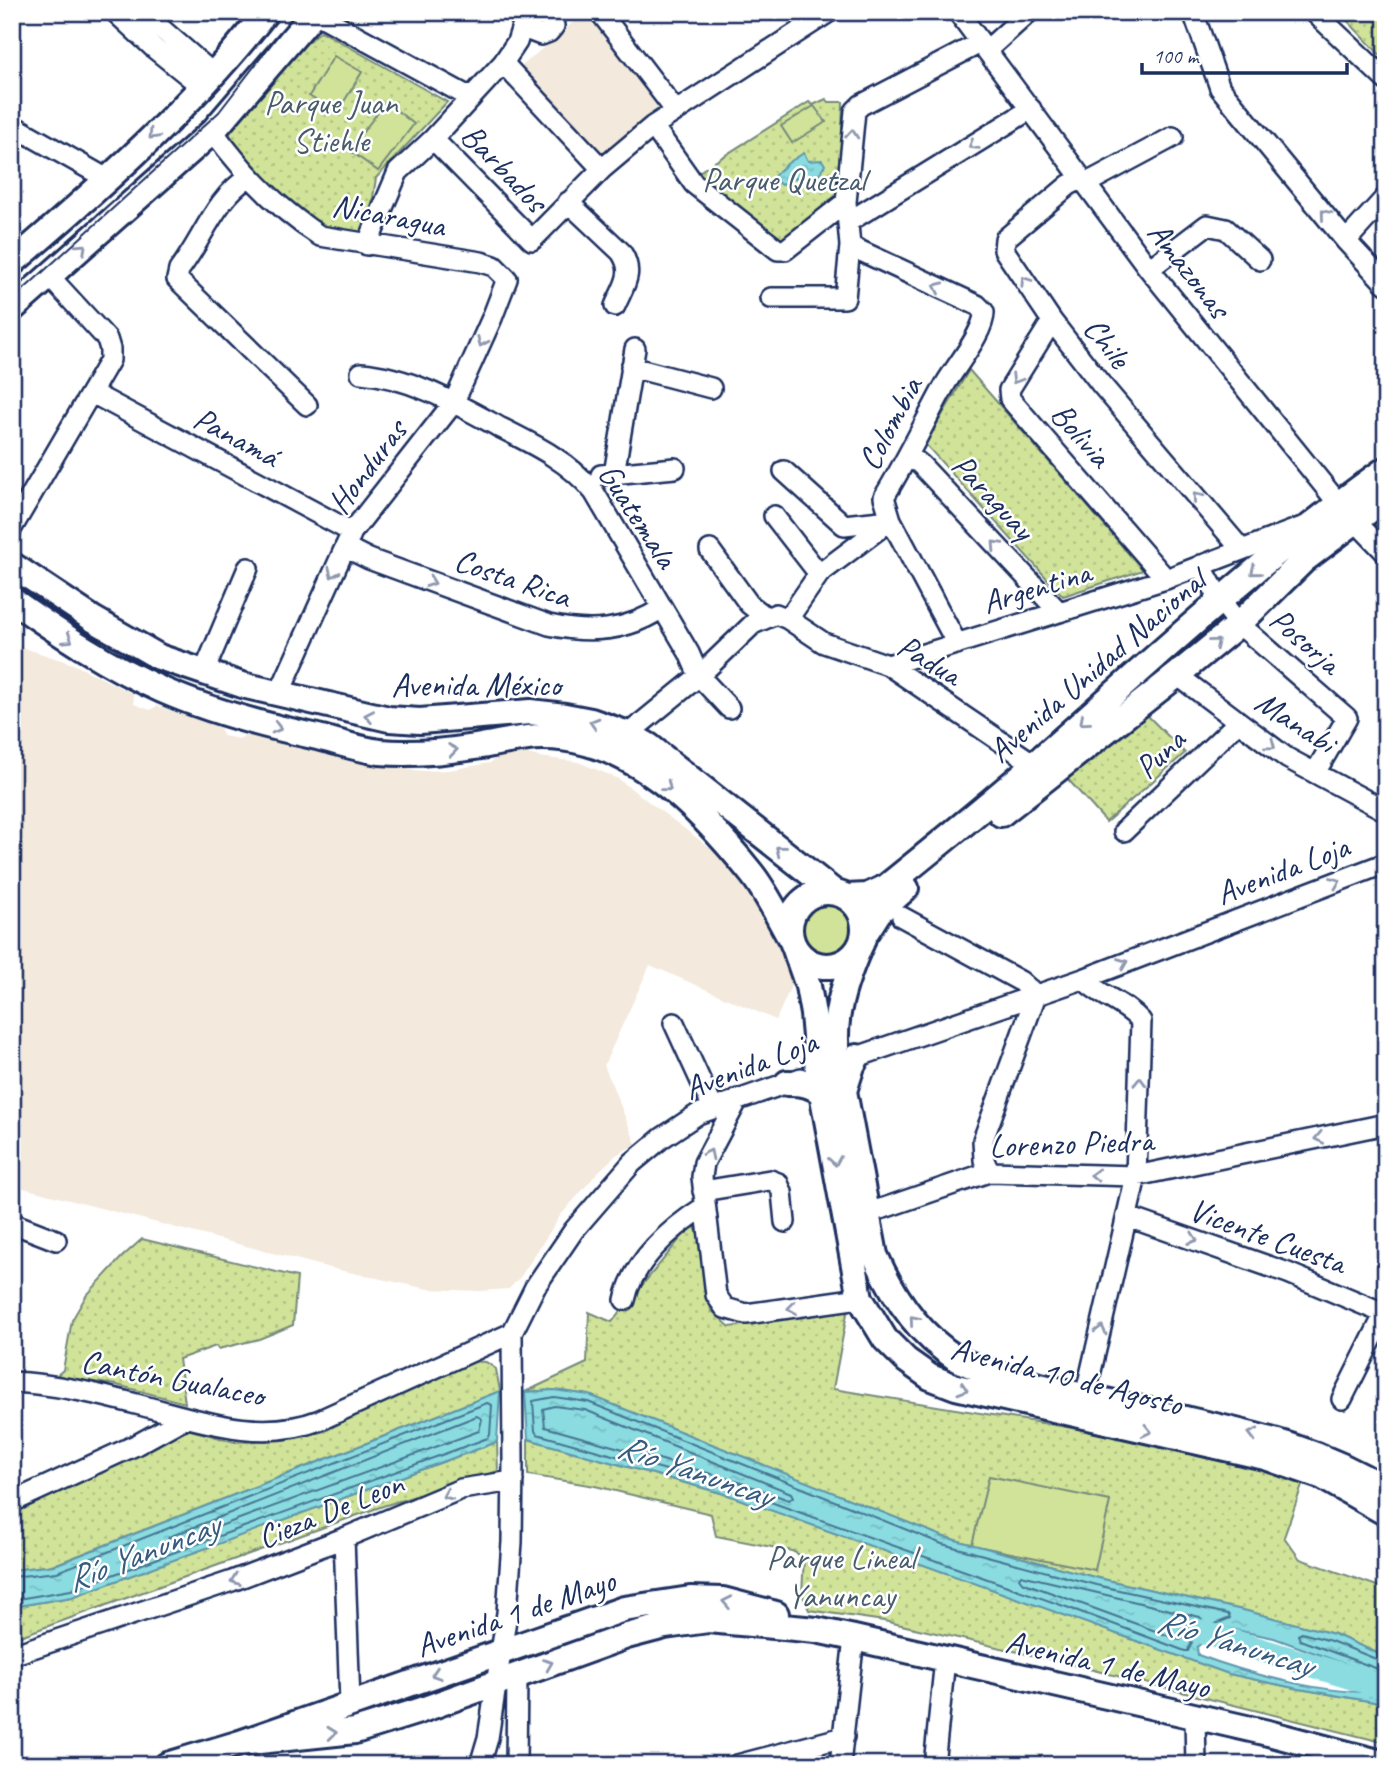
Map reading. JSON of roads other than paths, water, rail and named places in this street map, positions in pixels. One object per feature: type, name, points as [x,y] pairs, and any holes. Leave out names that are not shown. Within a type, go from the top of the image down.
[{"type":"main road","points":[[12,263],[108,180],[207,80],[266,12]]},
{"type":"main road","points":[[12,309],[213,131],[315,12]]},
{"type":"main road","name":"Avenida Unidad Nacional","points":[[840,894],[858,898],[875,894],[1177,676],[1239,624],[1304,560],[1386,469]]},
{"type":"main road","name":"Avenida Unidad Nacional","points":[[861,942],[879,912],[892,898],[975,824],[1034,764],[1220,600],[1314,523],[1386,498]]},
{"type":"main road","name":"Avenida México","points":[[12,565],[124,639],[159,657],[279,694],[388,719],[420,721],[530,712],[591,721],[620,743],[641,766],[694,808],[754,876],[793,943],[813,1014],[836,1075]]},
{"type":"main road","name":"Avenida México","points":[[12,600],[74,643],[141,680],[225,713],[277,728],[379,751],[409,754],[442,752],[543,737],[649,746],[840,894]]},
{"type":"main road","points":[[787,1083],[814,1086],[836,1075],[838,1007],[861,942],[863,918],[853,902],[840,894],[821,892],[810,895],[792,913],[789,925],[793,943],[802,957],[822,966],[843,962],[861,942]]},
{"type":"main road","name":"Avenida 10 de Agosto","points":[[836,1075],[855,1215],[860,1298],[885,1339],[906,1360],[930,1377],[975,1392],[1083,1406],[1255,1435],[1318,1454],[1357,1472],[1385,1506]]},
{"type":"main road","name":"Avenida 10 de Agosto","points":[[855,1215],[886,1279],[915,1323],[936,1341],[956,1357],[982,1369],[1083,1406]]},
{"type":"main road","name":"Avenida 1 de Mayo","points":[[167,1765],[240,1743],[624,1609],[690,1599],[723,1600],[775,1614],[816,1630]]},
{"type":"main road","name":"Avenida 1 de Mayo","points":[[240,1743],[355,1731],[462,1696],[627,1636],[708,1619],[816,1630],[854,1638],[1268,1733],[1377,1763]]},
{"type":"street","points":[[115,12],[155,49],[207,80]]},
{"type":"street","points":[[142,12],[207,80]]},
{"type":"street","points":[[315,12],[471,98]]},
{"type":"street","points":[[525,14],[528,30],[537,35],[569,12]]},
{"type":"street","points":[[600,12],[675,110]]},
{"type":"street","points":[[615,306],[629,272],[628,262],[621,252],[568,202],[653,126],[829,12]]},
{"type":"street","name":"Amazonas","points":[[958,12],[1149,269],[1346,512],[1386,553]]},
{"type":"street","points":[[771,298],[845,298],[850,246],[846,202],[855,111],[861,105],[983,47],[1029,12]]},
{"type":"street","points":[[1194,12],[1220,88],[1386,284]]},
{"type":"street","points":[[1314,12],[1386,80]]},
{"type":"street","points":[[503,63],[517,42],[525,14]]},
{"type":"street","points":[[367,245],[398,172],[433,139],[503,63],[550,25]]},
{"type":"street","points":[[503,63],[602,169]]},
{"type":"street","points":[[848,222],[1031,109]]},
{"type":"street","points":[[12,125],[108,180]]},
{"type":"street","points":[[653,126],[694,184],[778,250],[785,250],[846,202]]},
{"type":"street","name":"Nicaragua","points":[[213,131],[249,177],[304,226],[320,236],[481,262],[494,266],[507,279]]},
{"type":"street","points":[[1083,181],[1173,136]]},
{"type":"street","name":"Barbados","points":[[433,139],[532,240],[568,202]]},
{"type":"street","points":[[249,177],[234,186],[219,204],[179,270],[177,279],[307,405]]},
{"type":"street","name":"Chile","points":[[1083,181],[1069,185],[1004,239],[1004,250],[1052,321],[1100,383],[1241,549]]},
{"type":"street","points":[[1346,240],[1386,197]]},
{"type":"street","points":[[1149,269],[1207,225],[1226,229],[1260,260]]},
{"type":"street","name":"Colombia","points":[[788,619],[819,574],[891,520],[884,497],[910,456],[946,383],[982,324],[984,312],[977,306],[850,246]]},
{"type":"street","points":[[12,528],[110,360],[107,339],[50,277]]},
{"type":"street","name":"Honduras","points":[[279,694],[349,540],[454,402],[507,279]]},
{"type":"street","name":"Bolivia","points":[[1052,321],[1009,390],[1010,399],[1166,579]]},
{"type":"street","points":[[614,474],[633,358],[711,388]]},
{"type":"street","name":"Guatemala","points":[[361,373],[391,377],[454,402],[551,454],[583,478],[594,492],[689,653],[699,676],[729,708]]},
{"type":"street","name":"Panamá","points":[[92,393],[349,540]]},
{"type":"street","name":"Paraguay","points":[[910,456],[1059,612]]},
{"type":"street","points":[[583,478],[675,468]]},
{"type":"street","points":[[784,471],[844,525],[891,520],[957,644]]},
{"type":"street","points":[[774,516],[819,574]]},
{"type":"street","name":"Argentina","points":[[888,665],[1166,579],[1314,523]]},
{"type":"street","name":"Costa Rica","points":[[349,540],[369,559],[536,621],[574,631],[623,628],[650,617],[662,608]]},
{"type":"street","points":[[710,550],[749,604],[766,617]]},
{"type":"street","points":[[1201,565],[1220,600],[1239,624]]},
{"type":"street","points":[[204,673],[248,568]]},
{"type":"street","points":[[620,743],[699,676],[753,624],[776,614],[788,619]]},
{"type":"street","name":"Padua","points":[[788,619],[824,643],[888,665],[1034,764]]},
{"type":"street","name":"Posorja","points":[[1239,624],[1347,718],[1315,773]]},
{"type":"street","name":"Manabi","points":[[1177,676],[1287,758],[1386,811]]},
{"type":"street","name":"Puna","points":[[1124,831],[1238,722]]},
{"type":"street","name":"Avenida Loja","points":[[836,1075],[1036,995],[1384,869]]},
{"type":"street","points":[[902,917],[1020,981],[1036,995],[983,1140],[984,1160],[989,1172]]},
{"type":"street","points":[[1083,979],[1093,989],[1131,1010],[1141,1021],[1136,1176],[1083,1406]]},
{"type":"street","points":[[674,1023],[713,1108]]},
{"type":"street","name":"Avenida Loja","points":[[480,1765],[488,1738],[490,1718],[506,1680],[501,1653],[512,1542],[512,1333],[535,1287],[574,1230],[632,1163],[662,1138],[698,1114],[787,1083]]},
{"type":"street","points":[[738,1099],[704,1163],[702,1177],[716,1295],[725,1308],[746,1314],[860,1298]]},
{"type":"street","name":"Lorenzo Piedra","points":[[855,1215],[989,1172],[1136,1176],[1386,1124]]},
{"type":"street","points":[[625,1300],[628,1284],[643,1261],[704,1199],[770,1180],[778,1183],[782,1192],[785,1222]]},
{"type":"street","name":"Vicente Cuesta","points":[[1128,1217],[1288,1273],[1385,1313]]},
{"type":"street","points":[[12,1223],[57,1240]]},
{"type":"street","points":[[1342,1399],[1385,1313]]},
{"type":"street","name":"Cantón Gualaceo","points":[[12,1382],[83,1391],[234,1429],[267,1429],[305,1425],[512,1333]]},
{"type":"street","points":[[12,1502],[135,1445],[185,1418]]},
{"type":"street","name":"Cieza De Leon","points":[[12,1655],[232,1581],[461,1489],[513,1480]]},
{"type":"street","points":[[344,1538],[350,1703]]},
{"type":"street","points":[[507,1613],[513,1630],[524,1639],[534,1641]]},
{"type":"street","points":[[840,1765],[854,1638]]},
{"type":"street","points":[[934,1765],[944,1660]]},
{"type":"street","points":[[506,1680],[516,1765]]},
{"type":"street","points":[[462,1696],[482,1699],[487,1705],[490,1718]]},
{"type":"street","points":[[1195,1718],[1196,1765]]},
{"type":"street","points":[[737,1765],[844,1737]]},
{"type":"water","points":[[804,153],[808,161],[822,160],[825,165],[816,179],[804,183],[796,178],[781,185],[772,178],[788,163]]},
{"type":"water","points":[[554,1390],[589,1395],[944,1537],[1098,1578],[1247,1611],[1334,1634],[1386,1657],[1386,1679],[1274,1638],[1226,1628],[1217,1630],[1197,1647],[1198,1655],[1291,1682],[1341,1691],[1386,1691],[1386,1704],[1229,1674],[728,1495],[528,1439],[525,1392]]},
{"type":"water","points":[[500,1391],[497,1442],[72,1597],[12,1607],[12,1570],[55,1565]]},
{"type":"waterway","name":"Río Yanuncay","points":[[1179,1625],[1386,1688]]},
{"type":"tram line","points":[[12,300],[219,112],[296,12]]},
{"type":"park label","name":"Parque Juan Stiehle","points":[[331,121]]},
{"type":"park label","name":"Parque Quetzal","points":[[784,179]]},
{"type":"park label","name":"Parque Lineal Yanuncay","points":[[841,1576]]}]
